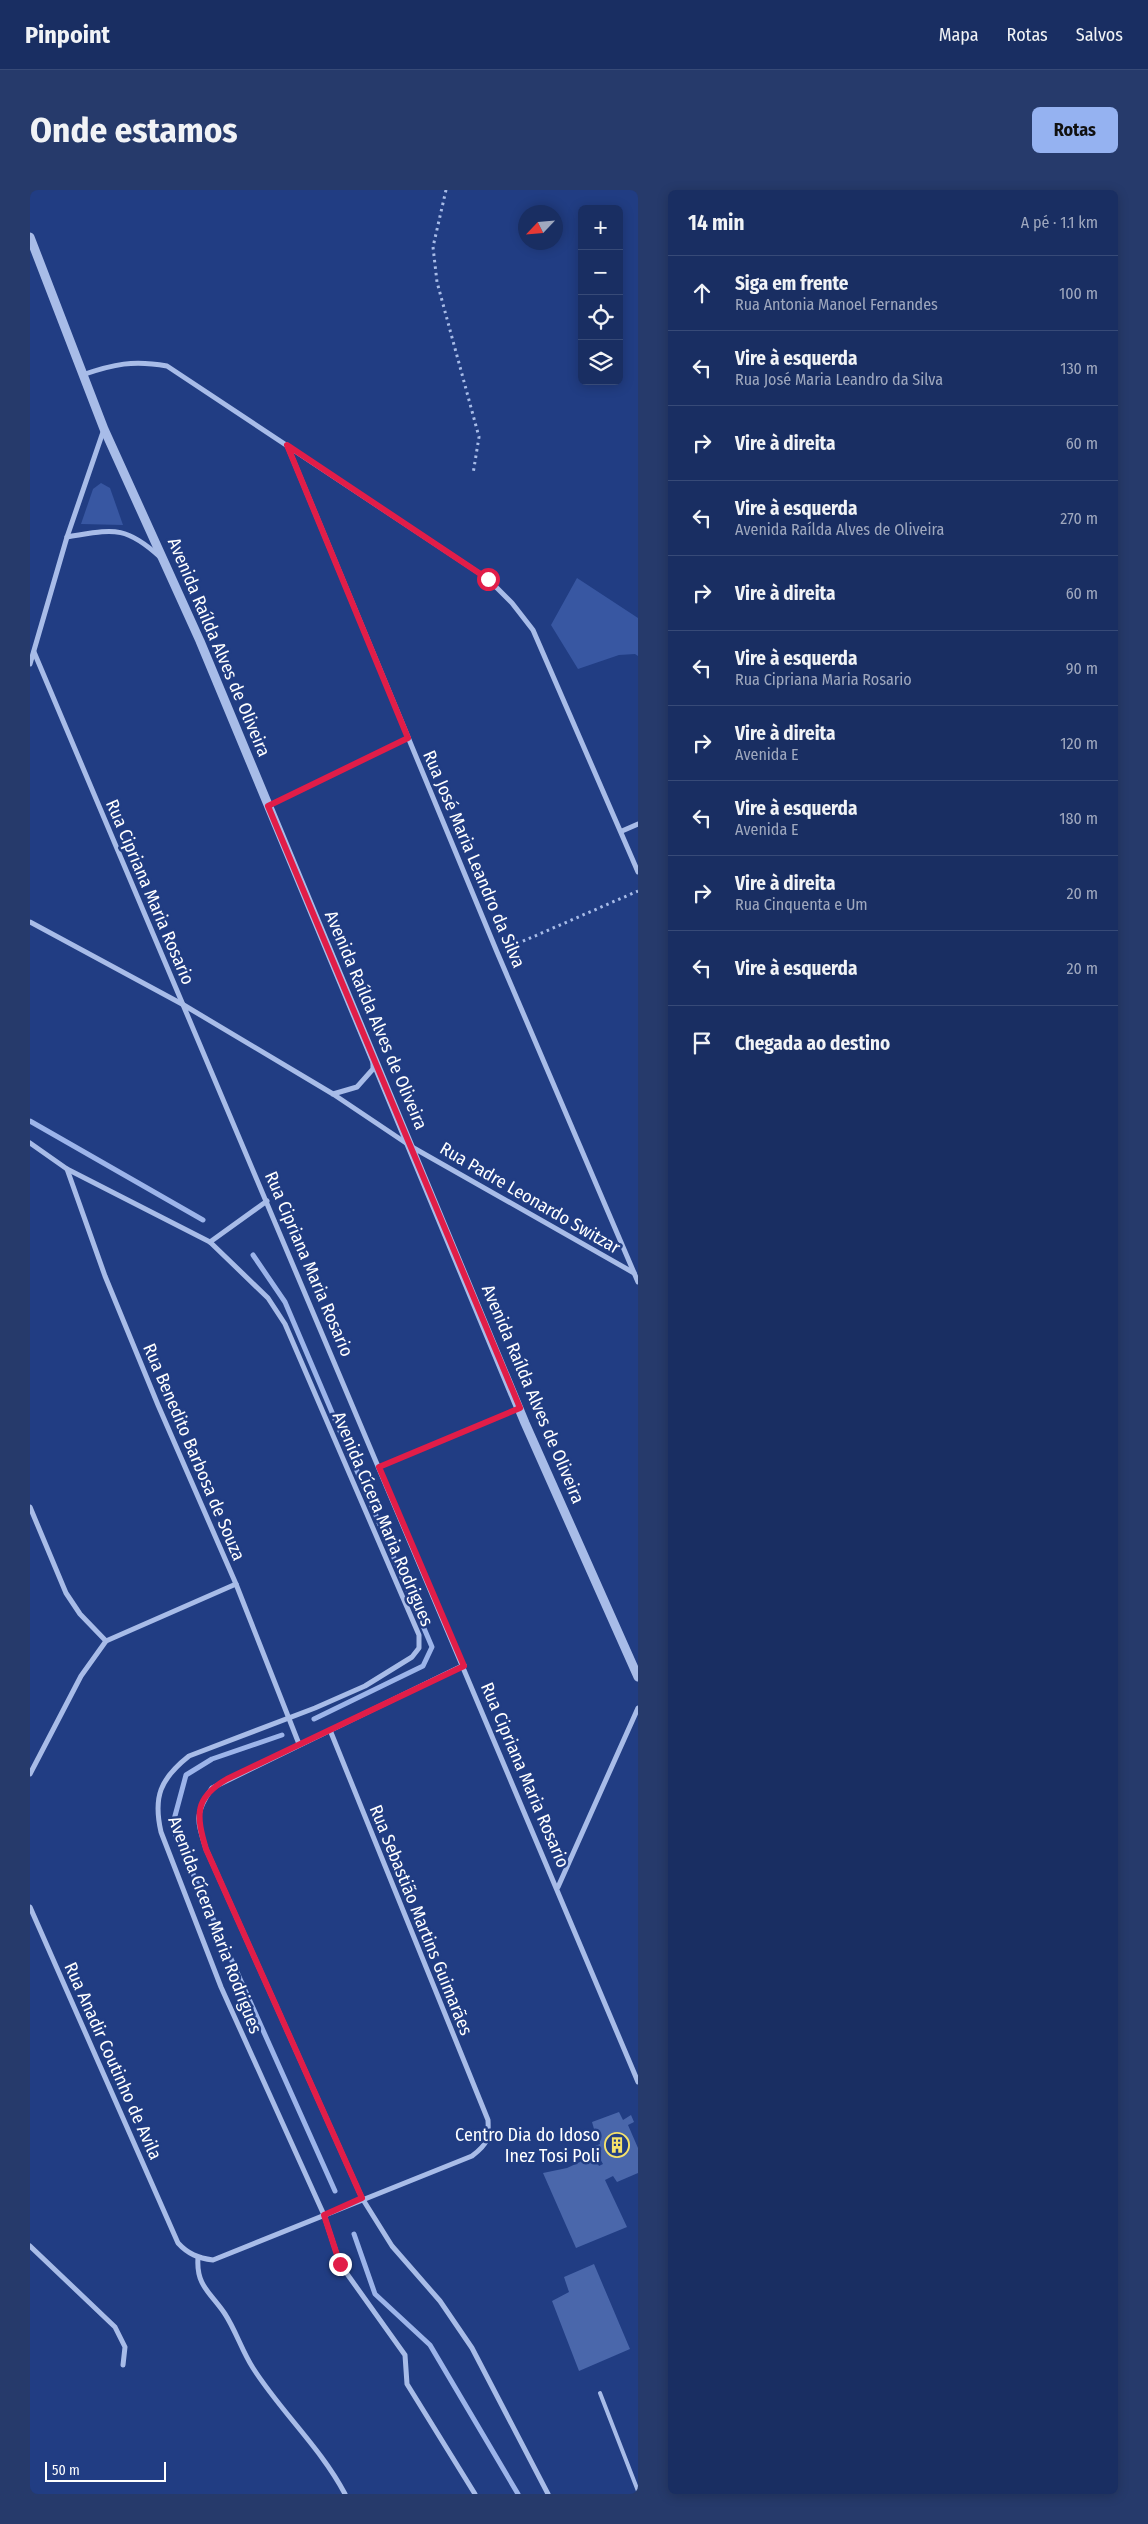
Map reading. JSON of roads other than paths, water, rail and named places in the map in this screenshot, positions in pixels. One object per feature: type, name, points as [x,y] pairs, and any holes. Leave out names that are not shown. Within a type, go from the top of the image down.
[{"type":"street","name":"Avenida Raílda Alves de Oliveira","points":[[30,236],[104,429],[166,562],[372,1057],[412,1147],[525,1423],[638,1677]]},
{"type":"street","points":[[82,375],[123,362],[146,362],[167,366],[488,579],[512,603],[533,630],[622,831],[638,872]]},
{"type":"street","points":[[30,664],[67,537],[104,429]]},
{"type":"street","name":"Rua José Maria Leandro da Silva","points":[[287,445],[497,952],[638,1282]]},
{"type":"street","points":[[67,537],[108,531],[124,532],[141,540],[166,562]]},
{"type":"street","name":"Rua Cipriana Maria Rosario","points":[[34,652],[558,1887],[638,2082]]},
{"type":"street","points":[[622,831],[638,824]]},
{"type":"street","name":"Rua Padre Leonardo Switzar","points":[[30,922],[182,1004],[333,1094],[412,1147],[636,1274]]},
{"type":"street","points":[[333,1094],[357,1087],[365,1080],[373,1069],[372,1057]]},
{"type":"street","name":"Avenida Cícera Maria Rodrigues","points":[[30,1143],[67,1168],[210,1242],[268,1298],[285,1324],[419,1635],[419,1648],[404,1664],[365,1686],[315,1708],[287,1717],[189,1756],[175,1767],[166,1780],[158,1796],[156,1813],[161,1832],[221,1987],[324,2215],[340,2264],[405,2354],[407,2384],[475,2494]]},
{"type":"street","name":"Rua Benedito Barbosa de Souza","points":[[67,1168],[104,1276],[236,1584],[299,1744]]},
{"type":"street","points":[[210,1242],[267,1201]]},
{"type":"street","points":[[30,1507],[66,1593],[80,1614],[106,1641]]},
{"type":"street","points":[[30,1774],[81,1676],[106,1641],[236,1584]]},
{"type":"street","points":[[464,1666],[299,1744],[212,1788],[199,1806],[199,1824],[206,1849],[362,2198],[392,2246],[440,2301],[472,2348],[548,2494]]},
{"type":"street","points":[[558,1887],[638,1708]]},
{"type":"street","name":"Rua Sebastião Martins Guimarães","points":[[330,1730],[488,2120],[489,2137],[482,2148],[472,2156],[362,2198]]},
{"type":"street","name":"Rua Anadir Coutinho de Avila","points":[[30,1907],[170,2226],[184,2250],[198,2258]]},
{"type":"street","points":[[345,2494],[333,2470],[252,2368],[225,2314],[201,2282],[197,2272],[198,2258],[213,2260],[362,2198]]},
{"type":"street","points":[[30,2246],[115,2327],[125,2347],[123,2365]]},
{"type":"lane","points":[[600,2393],[638,2491]]},
{"type":"waterway","points":[[30,1121],[203,1220]]},
{"type":"waterway","points":[[253,1255],[285,1302],[432,1647],[423,1666],[314,1719]]},
{"type":"waterway","points":[[282,1735],[212,1759],[186,1775],[172,1827],[335,2191]]},
{"type":"waterway","points":[[354,2234],[375,2294],[430,2345],[518,2494]]},
{"type":"place","name":"Centro Dia do Idoso Inez Tosi Poli","points":[[617,2145]]}]
